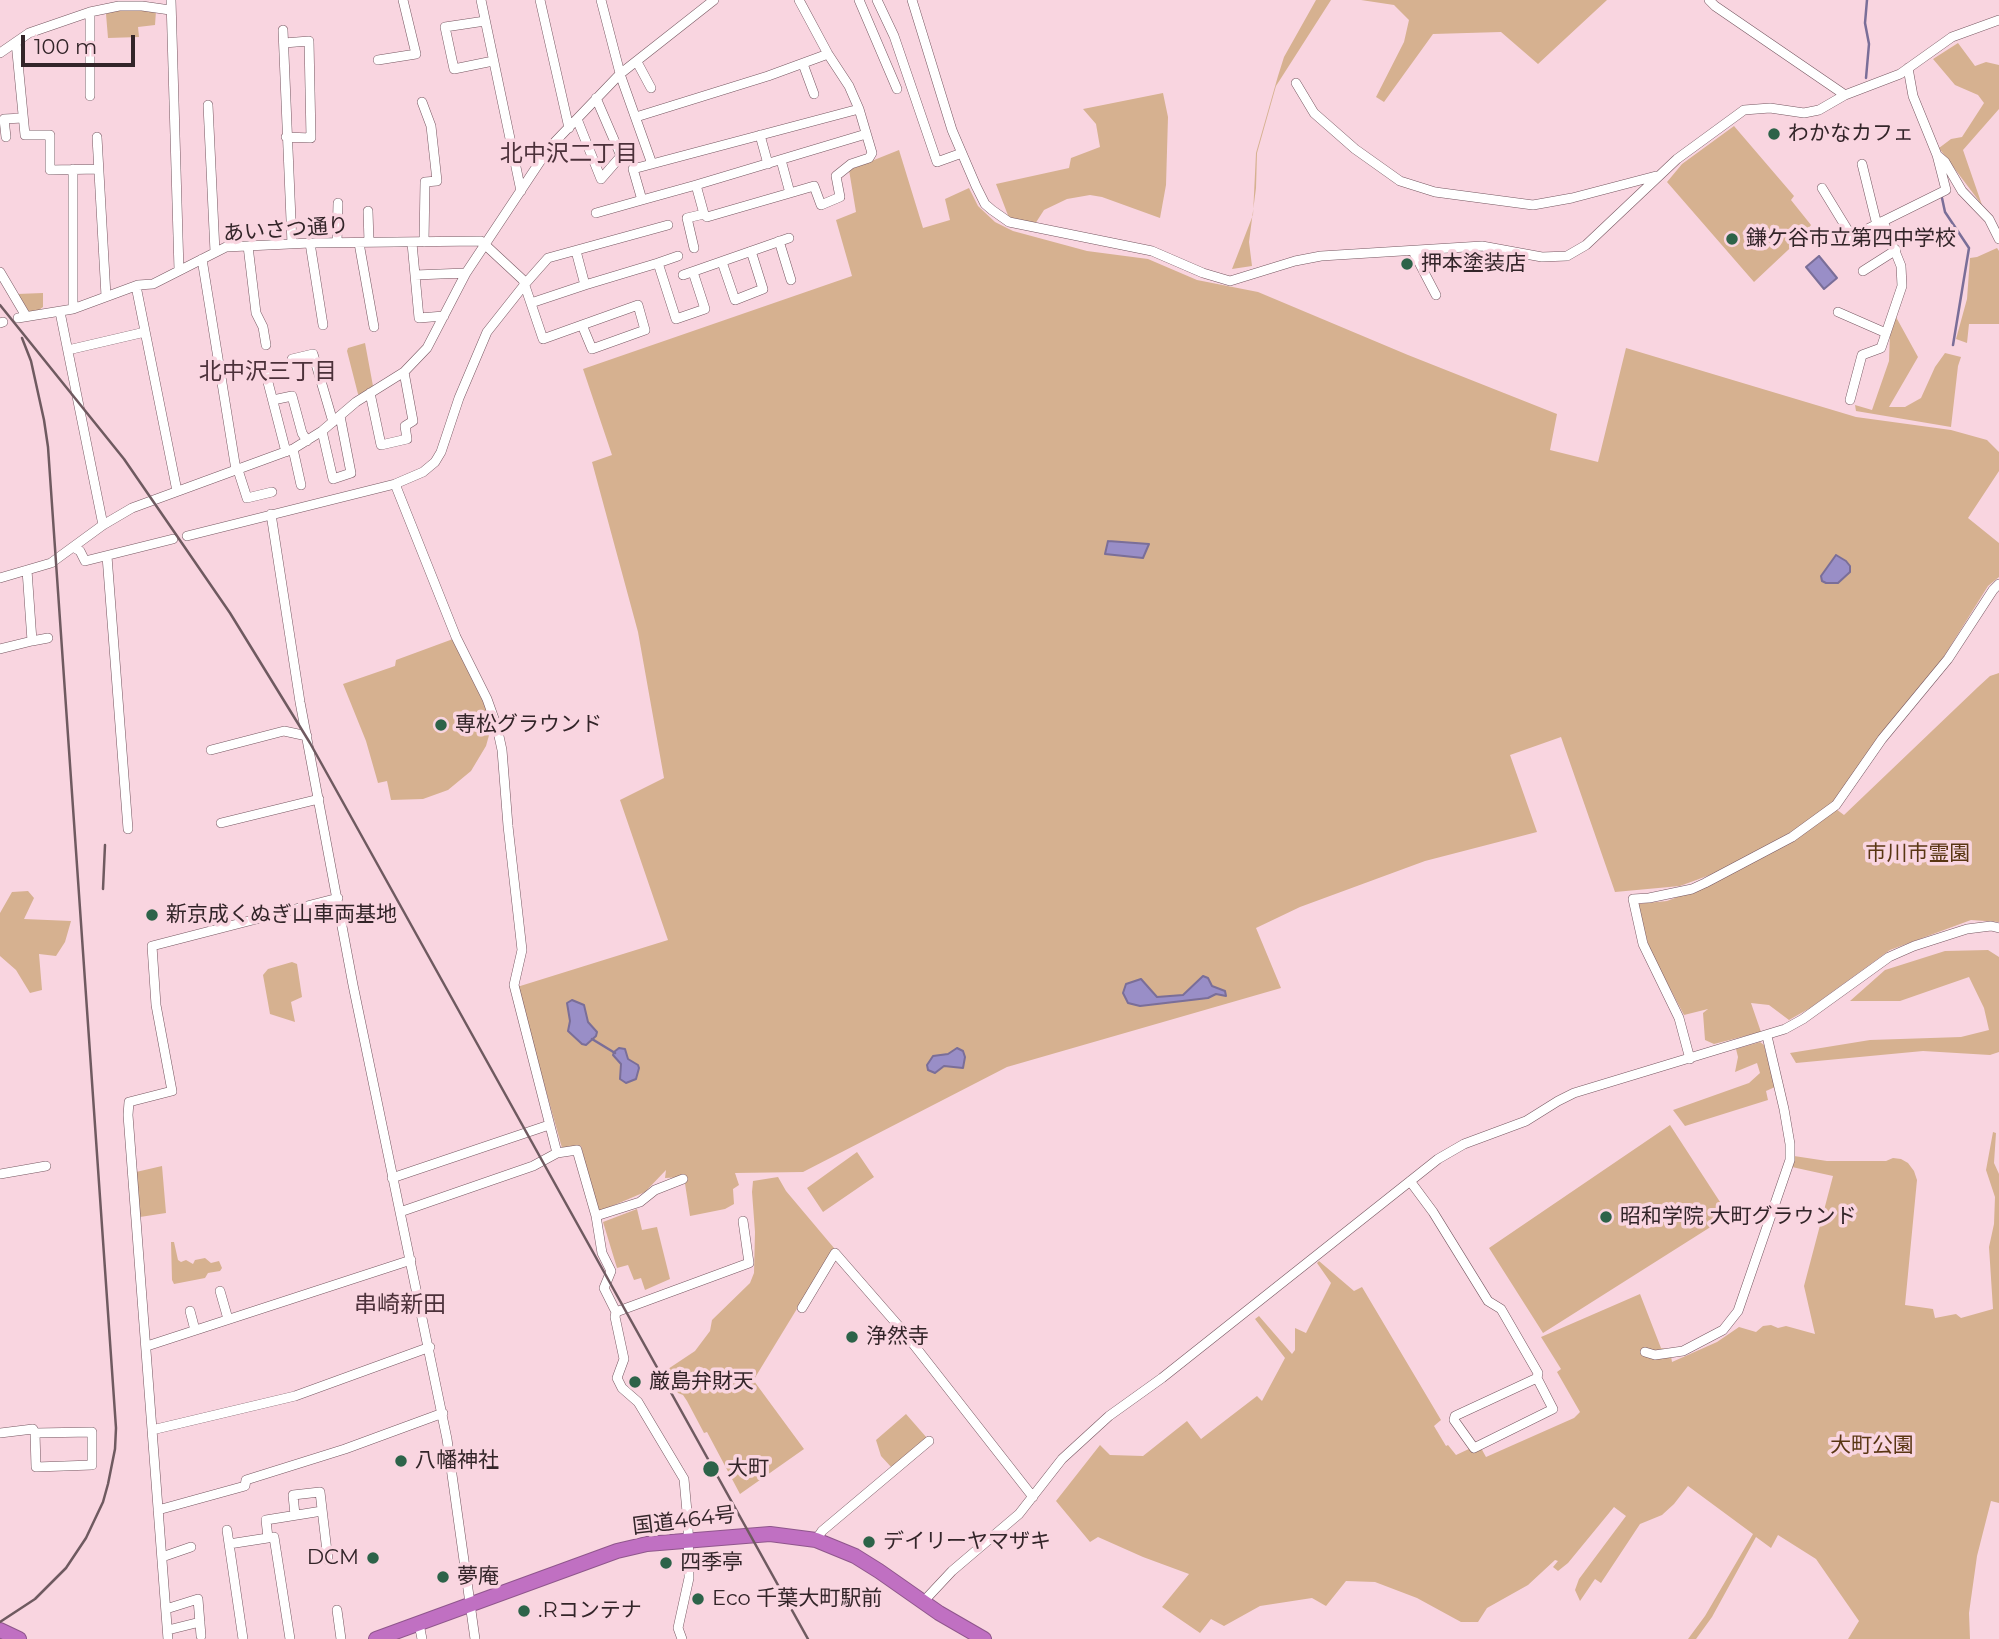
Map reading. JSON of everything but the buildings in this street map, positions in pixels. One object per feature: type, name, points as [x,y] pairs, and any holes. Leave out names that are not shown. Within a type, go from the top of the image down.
[{"type":"highway","name":"国道464号","points":[[376,1639],[421,1632],[470,1606],[605,1554],[688,1540],[787,1534],[816,1540],[863,1561],[984,1639]]},
{"type":"street","points":[[378,60],[416,54],[403,0]]},
{"type":"street","points":[[481,0],[521,191]]},
{"type":"street","points":[[540,0],[569,128]]},
{"type":"street","points":[[601,0],[620,74],[652,164]]},
{"type":"street","points":[[0,578],[51,563],[103,525],[132,508],[290,450],[404,372],[427,348],[466,273],[549,148],[620,74],[714,0]]},
{"type":"street","points":[[694,248],[687,218],[704,214],[707,217],[814,186],[821,205],[840,197],[836,176],[851,164],[869,158],[872,153],[849,86],[799,0]]},
{"type":"street","points":[[859,0],[897,89]]},
{"type":"street","points":[[877,0],[894,36],[937,162],[962,153]]},
{"type":"street","points":[[912,0],[945,108],[985,204],[1009,222],[1152,251],[1203,273],[1230,281],[1321,256],[1482,246],[1542,257],[1567,256],[1586,245],[1705,136],[1744,110],[1770,108],[1804,113],[1819,110],[1845,95],[1900,74],[1952,37],[1999,20]]},
{"type":"street","points":[[1710,0],[1845,95]]},
{"type":"street","points":[[0,53],[29,33],[90,12],[119,6],[171,5],[180,270]]},
{"type":"street","points":[[90,12],[90,96]]},
{"type":"street","points":[[485,21],[445,27],[454,69],[493,61]]},
{"type":"street","points":[[283,30],[292,244]]},
{"type":"street","points":[[284,43],[309,39],[311,138],[286,137]]},
{"type":"street","points":[[16,42],[25,135],[50,135],[50,170],[98,169]]},
{"type":"street","points":[[636,117],[828,54]]},
{"type":"street","points":[[637,62],[651,88]]},
{"type":"street","points":[[803,64],[814,94]]},
{"type":"street","points":[[1837,244],[1946,190],[1937,155],[1919,113],[1908,68]]},
{"type":"street","points":[[1296,83],[1314,113],[1354,149],[1400,181],[1435,192],[1533,205],[1659,176]]},
{"type":"street","points":[[577,119],[601,179],[621,156],[596,98]]},
{"type":"street","points":[[422,102],[431,126],[438,181],[425,182],[424,242]]},
{"type":"street","points":[[208,105],[215,252]]},
{"type":"street","points":[[642,200],[633,169],[859,109]]},
{"type":"street","points":[[6,137],[4,119],[23,118]]},
{"type":"street","points":[[596,213],[866,134]]},
{"type":"street","points":[[760,135],[768,164]]},
{"type":"street","points":[[97,138],[106,296]]},
{"type":"street","points":[[1937,155],[1945,162],[1962,191],[1989,219],[1999,239]]},
{"type":"street","points":[[781,160],[790,193]]},
{"type":"street","points":[[1850,400],[1862,355],[1881,348],[1902,286],[1901,266],[1896,250],[1880,223],[1862,164]]},
{"type":"street","points":[[73,169],[73,310]]},
{"type":"street","points":[[696,185],[704,214]]},
{"type":"street","points":[[1822,188],[1852,237]]},
{"type":"street","points":[[337,243],[338,203]]},
{"type":"street","points":[[368,211],[364,242],[374,327]]},
{"type":"street","points":[[187,536],[395,484],[424,472],[435,462],[447,437],[459,398],[487,332],[548,258],[668,225]]},
{"type":"street","points":[[658,262],[676,320],[705,309],[688,274],[789,237]]},
{"type":"street","name":"あいさつ通り","points":[[0,272],[22,317],[73,310],[136,286],[153,284],[226,247],[481,240],[485,243]]},
{"type":"street","points":[[779,241],[791,279]]},
{"type":"street","points":[[310,243],[323,325]]},
{"type":"street","points":[[412,243],[419,318],[444,316]]},
{"type":"street","points":[[485,243],[525,284],[543,339],[582,325],[638,305],[645,330],[592,349],[582,325]]},
{"type":"street","points":[[248,246],[256,313],[263,327],[266,345]]},
{"type":"street","points":[[1863,271],[1896,250]]},
{"type":"street","points":[[576,251],[585,285]]},
{"type":"street","points":[[722,262],[735,300],[763,289],[751,251]]},
{"type":"street","points":[[1413,251],[1436,295]]},
{"type":"street","points":[[531,303],[678,256]]},
{"type":"street","points":[[202,259],[237,470],[247,498],[272,492]]},
{"type":"street","points":[[415,275],[466,273]]},
{"type":"street","points":[[136,286],[177,491]]},
{"type":"street","points":[[60,312],[103,525]]},
{"type":"street","points":[[1838,312],[1886,333]]},
{"type":"street","points":[[68,350],[145,332]]},
{"type":"street","points":[[292,359],[313,354],[351,472],[333,479],[322,430]]},
{"type":"street","points":[[263,363],[301,485]]},
{"type":"street","points":[[370,393],[381,445],[407,439],[405,426],[413,421],[404,372]]},
{"type":"street","points":[[273,400],[292,396],[302,433],[307,440]]},
{"type":"street","points":[[395,484],[456,637],[498,727],[522,950],[514,985],[557,1153]]},
{"type":"street","points":[[271,514],[318,799],[393,1178],[443,1413],[474,1639]]},
{"type":"street","points":[[73,547],[80,551],[85,561],[173,539]]},
{"type":"street","points":[[107,556],[111,639],[128,829]]},
{"type":"street","points":[[27,570],[32,641]]},
{"type":"street","points":[[1690,1059],[1679,1018],[1643,944],[1633,899],[1692,889],[1727,873],[1792,837],[1836,805],[1882,739],[1948,659],[1999,584]]},
{"type":"street","points":[[0,649],[48,638]]},
{"type":"street","points":[[211,750],[284,730],[307,736]]},
{"type":"street","points":[[221,823],[318,799]]},
{"type":"street","points":[[200,1622],[168,1634],[146,1346],[129,1102],[172,1091],[156,1005],[152,946],[338,898]]},
{"type":"street","points":[[923,1602],[952,1571],[1019,1514],[1062,1460],[1109,1416],[1162,1378],[1438,1159],[1464,1144],[1527,1121],[1574,1093],[1767,1036],[1803,1019],[1889,957],[1967,929],[1991,926],[1999,928]]},
{"type":"street","points":[[1645,1352],[1655,1355],[1683,1351],[1723,1331],[1738,1311],[1790,1160],[1784,1108],[1767,1036]]},
{"type":"street","points":[[393,1178],[549,1125]]},
{"type":"street","points":[[400,1212],[533,1166],[557,1153],[577,1150],[596,1216],[602,1253],[611,1271],[604,1288],[617,1312],[615,1317],[624,1359],[618,1373],[619,1383],[638,1402],[684,1479],[690,1578],[678,1628],[682,1639]]},
{"type":"street","points":[[0,1174],[46,1166]]},
{"type":"street","points":[[596,1216],[640,1202],[655,1191],[683,1179]]},
{"type":"street","points":[[1410,1181],[1433,1212],[1488,1301],[1501,1309],[1538,1373],[1537,1378],[1553,1409],[1474,1447],[1454,1420],[1455,1416],[1537,1378]]},
{"type":"street","points":[[617,1312],[748,1263],[743,1221]]},
{"type":"street","points":[[802,1308],[835,1253],[903,1331],[1033,1497]]},
{"type":"street","points":[[146,1346],[411,1259]]},
{"type":"street","points":[[220,1291],[228,1319]]},
{"type":"street","points":[[190,1311],[195,1331]]},
{"type":"street","points":[[152,1430],[295,1396],[430,1347]]},
{"type":"street","points":[[158,1510],[245,1486],[246,1480],[345,1449],[443,1413]]},
{"type":"street","points":[[0,1433],[33,1429],[36,1467],[92,1465],[92,1432],[35,1433]]},
{"type":"street","points":[[816,1540],[822,1531],[929,1441]]},
{"type":"street","points":[[295,1516],[293,1495],[320,1492],[328,1560]]},
{"type":"street","points":[[268,1538],[266,1520],[322,1511]]},
{"type":"street","points":[[227,1530],[243,1639]]},
{"type":"street","points":[[229,1544],[274,1537],[290,1639]]},
{"type":"street","points":[[162,1557],[187,1550]]},
{"type":"street","points":[[166,1609],[198,1599],[201,1636]]},
{"type":"street","points":[[337,1610],[341,1639]]},
{"type":"green space","points":[[1316,0],[1331,0],[1276,86],[1257,153],[1253,209],[1256,153],[1284,57]]},
{"type":"green space","points":[[1361,0],[1607,0],[1538,64],[1501,32],[1433,34],[1384,102],[1376,97],[1404,42],[1409,20],[1394,5]]},
{"type":"green space","points":[[121,8],[156,11],[155,25],[138,27],[139,37],[108,38],[106,14]]},
{"type":"green space","points":[[1958,43],[1975,66],[1986,62],[1999,65],[1999,109],[1963,150],[1982,205],[1939,148],[1951,139],[1962,137],[1984,103],[1978,95],[1955,85],[1933,59]]},
{"type":"green space","points":[[1163,93],[1168,117],[1166,185],[1160,218],[1090,195],[1067,199],[1044,210],[1035,224],[1009,218],[996,184],[1069,168],[1071,158],[1100,147],[1096,124],[1083,109]]},
{"type":"green space","points":[[1734,126],[1794,196],[1791,200],[1811,225],[1804,235],[1754,282],[1667,182],[1682,164]]},
{"type":"green space","points":[[899,150],[923,228],[950,220],[945,199],[969,188],[978,206],[995,222],[1013,231],[1087,251],[1148,259],[1197,280],[1258,292],[1557,414],[1550,450],[1598,462],[1626,348],[1856,417],[1951,430],[1987,440],[1999,452],[1999,471],[1968,518],[1999,543],[1999,577],[1988,586],[1943,658],[1834,803],[1804,825],[1718,872],[1680,886],[1615,892],[1561,737],[1510,755],[1537,832],[1425,861],[1300,907],[1256,928],[1281,988],[1007,1067],[803,1172],[735,1173],[739,1185],[733,1189],[734,1204],[725,1209],[690,1216],[684,1177],[665,1178],[666,1170],[645,1192],[598,1212],[581,1146],[562,1148],[517,987],[668,940],[620,800],[664,778],[638,632],[592,462],[612,455],[583,369],[852,276],[836,220],[856,212],[849,170]]},
{"type":"green space","points":[[1252,217],[1249,242],[1252,266],[1232,269]]},
{"type":"green space","points":[[1997,248],[1999,324],[1969,324],[1967,343],[1956,339],[1967,299],[1970,258]]},
{"type":"green space","points":[[43,293],[43,307],[29,312],[17,294]]},
{"type":"green space","points":[[1896,317],[1918,357],[1889,407],[1905,407],[1921,398],[1935,367],[1945,353],[1961,357],[1951,427],[1856,411],[1855,405],[1872,410],[1889,361],[1890,332]]},
{"type":"green space","points":[[365,343],[373,386],[360,395],[347,351],[348,348]]},
{"type":"green space","points":[[453,639],[493,721],[486,746],[471,771],[448,790],[423,799],[391,800],[387,781],[378,783],[366,741],[343,684],[395,666],[396,660]]},
{"type":"green space","name":"市川市霊園","points":[[1999,673],[1999,922],[1971,920],[1890,950],[1789,1020],[1769,1005],[1751,1003],[1761,1032],[1714,1044],[1705,1040],[1703,1013],[1708,1009],[1684,1015],[1650,951],[1637,904],[1667,901],[1711,884],[1836,809],[1844,815],[1990,676]]},
{"type":"green space","points":[[28,891],[34,898],[24,919],[71,921],[65,942],[56,956],[39,954],[42,990],[30,993],[16,970],[0,956],[0,913],[12,892]]},
{"type":"green space","points":[[1988,950],[1999,957],[1999,1052],[1990,1055],[1923,1051],[1796,1063],[1790,1053],[1870,1040],[1961,1037],[1989,1030],[1984,1008],[1969,977],[1900,1001],[1850,1001],[1885,970],[1945,951]]},
{"type":"green space","points":[[292,962],[297,964],[302,997],[291,1002],[295,1022],[270,1014],[263,975],[268,969]]},
{"type":"green space","points":[[1760,1042],[1764,1045],[1775,1087],[1766,1091],[1768,1100],[1685,1126],[1673,1110],[1749,1083],[1760,1073],[1757,1063],[1735,1072],[1738,1057],[1736,1049]]},
{"type":"green space","points":[[1670,1125],[1722,1205],[1720,1221],[1543,1333],[1489,1248]]},
{"type":"green space","name":"大町公園","points":[[1993,1132],[1996,1133],[1994,1163],[1999,1174],[1999,1503],[1991,1501],[1977,1556],[1969,1613],[1970,1639],[1848,1639],[1859,1621],[1816,1559],[1778,1535],[1771,1548],[1756,1537],[1712,1617],[1696,1639],[1688,1639],[1705,1616],[1753,1534],[1688,1486],[1662,1515],[1640,1524],[1601,1583],[1595,1579],[1580,1601],[1575,1590],[1579,1579],[1626,1516],[1614,1507],[1568,1563],[1558,1571],[1553,1567],[1558,1561],[1555,1560],[1528,1585],[1487,1608],[1478,1622],[1461,1622],[1417,1598],[1375,1582],[1346,1581],[1326,1606],[1312,1598],[1260,1606],[1224,1626],[1211,1619],[1200,1633],[1162,1607],[1189,1574],[1098,1537],[1090,1542],[1056,1501],[1100,1445],[1110,1455],[1143,1456],[1187,1421],[1201,1439],[1257,1396],[1262,1401],[1285,1358],[1255,1319],[1259,1316],[1292,1354],[1295,1350],[1295,1328],[1306,1333],[1331,1283],[1317,1263],[1319,1261],[1354,1291],[1362,1287],[1441,1420],[1434,1426],[1446,1446],[1456,1455],[1471,1448],[1481,1448],[1486,1457],[1574,1418],[1580,1412],[1557,1372],[1561,1369],[1541,1337],[1640,1294],[1661,1348],[1670,1350],[1672,1362],[1717,1342],[1739,1327],[1756,1332],[1763,1326],[1786,1326],[1815,1334],[1804,1286],[1833,1176],[1792,1167],[1794,1156],[1827,1161],[1886,1161],[1893,1158],[1908,1163],[1917,1180],[1905,1305],[1933,1309],[1935,1318],[1956,1314],[1961,1318],[1993,1309],[1989,1247],[1994,1224],[1995,1197],[1986,1170]]},
{"type":"green space","points":[[857,1152],[874,1177],[823,1212],[807,1188]]},
{"type":"green space","points":[[162,1166],[166,1213],[140,1217],[136,1172]]},
{"type":"green space","points":[[778,1177],[786,1191],[834,1248],[754,1381],[804,1449],[740,1494],[707,1432],[704,1433],[687,1401],[678,1393],[665,1371],[695,1351],[710,1331],[712,1320],[750,1283],[754,1273],[753,1181]]},
{"type":"green space","points":[[637,1209],[642,1230],[657,1227],[670,1279],[645,1290],[641,1278],[634,1280],[628,1265],[617,1268],[603,1222]]},
{"type":"green space","points":[[171,1242],[174,1242],[178,1260],[181,1262],[186,1260],[193,1264],[195,1260],[205,1258],[211,1263],[219,1261],[222,1268],[220,1271],[208,1273],[205,1278],[174,1284]]},
{"type":"green space","points":[[906,1414],[927,1438],[892,1468],[881,1456],[876,1440]]},
{"type":"shaded area","points":[[1819,256],[1837,278],[1824,289],[1806,267]]},
{"type":"shaded area","points":[[1108,541],[1149,544],[1143,558],[1105,554]]},
{"type":"shaded area","points":[[1836,555],[1846,561],[1850,572],[1838,583],[1826,583],[1821,576]]},
{"type":"shaded area","points":[[1203,976],[1208,978],[1212,986],[1225,991],[1226,996],[1216,994],[1208,998],[1140,1006],[1128,1003],[1123,993],[1126,984],[1141,979],[1157,997],[1183,995]]},
{"type":"shaded area","points":[[572,1000],[584,1005],[588,1022],[597,1032],[586,1045],[568,1031],[570,1021],[567,1003]]},
{"type":"shaded area","points":[[619,1048],[625,1049],[628,1059],[639,1068],[636,1079],[626,1083],[620,1079],[621,1064],[613,1055]]},
{"type":"shaded area","points":[[957,1048],[963,1051],[965,1057],[963,1068],[944,1066],[935,1073],[928,1070],[927,1065],[933,1056],[948,1054]]},
{"type":"waterway","points":[[1866,78],[1869,44],[1865,23],[1867,0]]},
{"type":"waterway","points":[[1942,198],[1945,212],[1969,248],[1953,345]]},
{"type":"waterway","points":[[592,1039],[615,1053]]},
{"type":"railway","points":[[0,305],[124,459],[230,613],[310,743],[808,1639]]},
{"type":"railway","points":[[0,1622],[35,1599],[66,1568],[86,1538],[103,1502],[108,1484],[116,1428],[48,447],[31,361],[22,338]]},
{"type":"railway","points":[[103,889],[105,845]]},
{"type":"place","name":"わかなカフェ","points":[[1774,134]]},
{"type":"place","name":"鎌ケ谷市立第四中学校","points":[[1732,239]]},
{"type":"place","name":"押本塗装店","points":[[1407,264]]},
{"type":"place","name":"専松グラウンド","points":[[441,725]]},
{"type":"place","name":"新京成くぬぎ山車両基地","points":[[152,915]]},
{"type":"place","name":"昭和学院 大町グラウンド","points":[[1606,1217]]},
{"type":"place","name":"浄然寺","points":[[852,1337]]},
{"type":"place","name":"厳島弁財天","points":[[635,1382]]},
{"type":"place","name":"八幡神社","points":[[401,1461]]},
{"type":"place","name":"大町","points":[[711,1469]]},
{"type":"place","name":"デイリーヤマザキ","points":[[869,1542]]},
{"type":"place","name":"DCM","points":[[373,1558]]},
{"type":"place","name":"四季亭","points":[[666,1563]]},
{"type":"place","name":"夢庵","points":[[443,1577]]},
{"type":"place","name":"Eco 千葉大町駅前","points":[[698,1599]]},
{"type":"place","name":".Rコンテナ","points":[[524,1611]]},
{"type":"district","name":"北中沢二丁目","points":[[569,154]]},
{"type":"district","name":"北中沢三丁目","points":[[268,372]]},
{"type":"district","name":"串崎新田","points":[[400,1305]]}]
